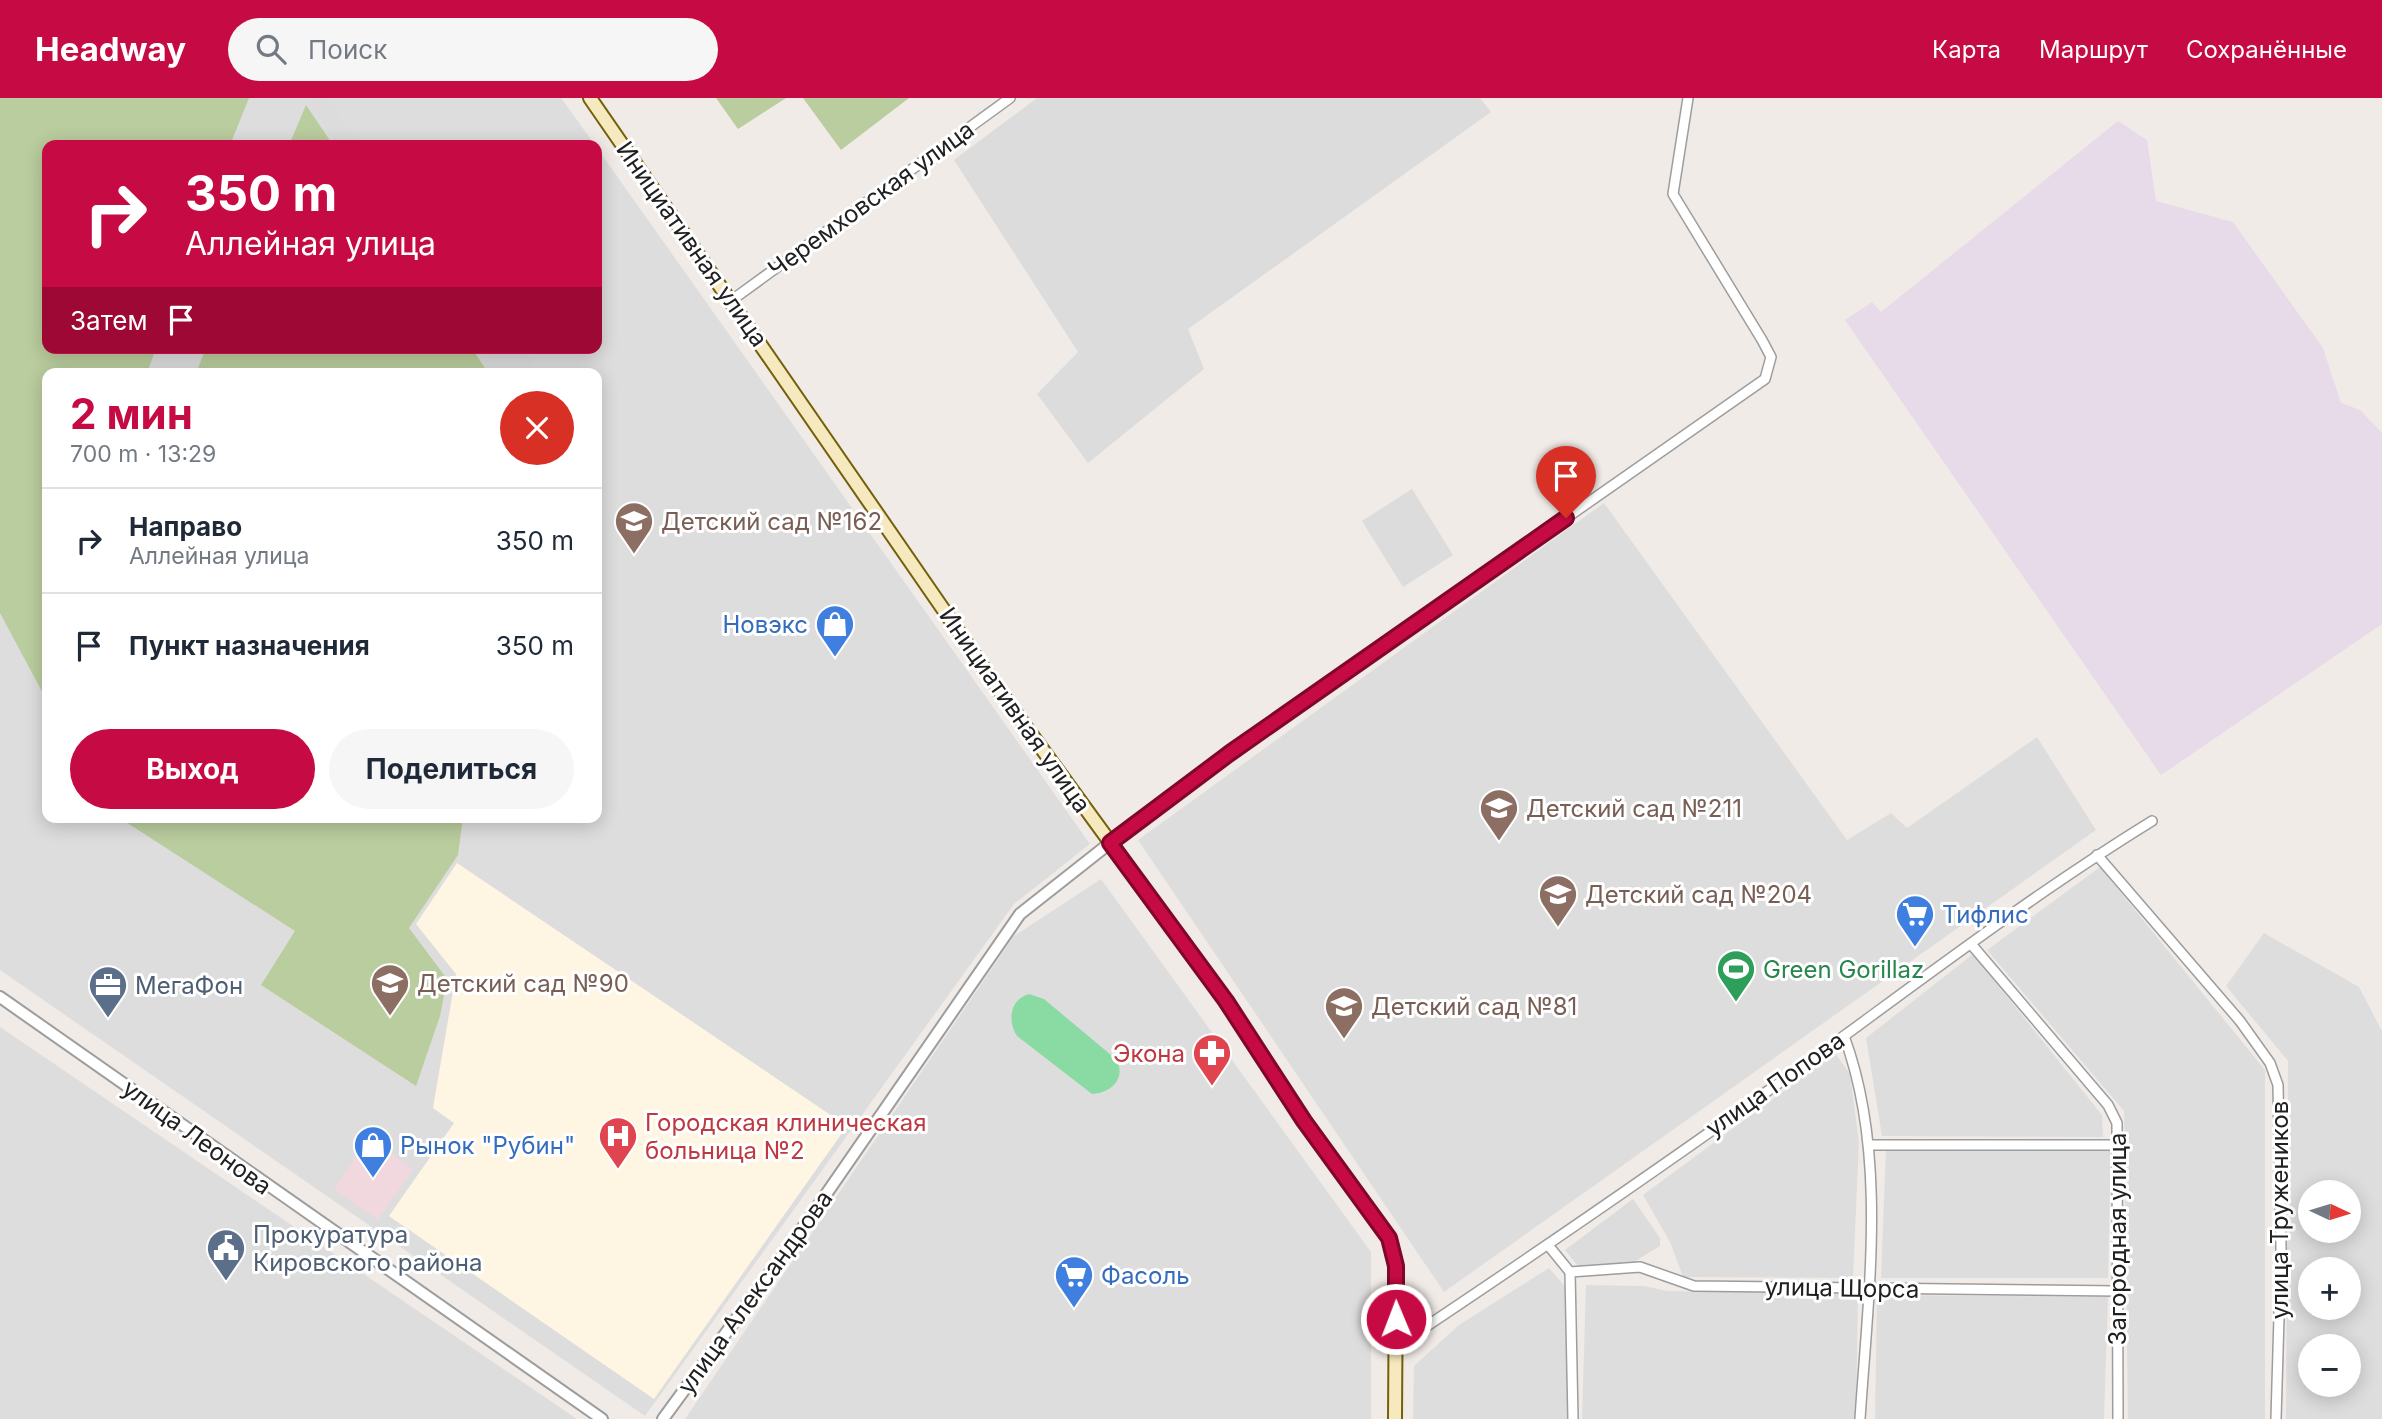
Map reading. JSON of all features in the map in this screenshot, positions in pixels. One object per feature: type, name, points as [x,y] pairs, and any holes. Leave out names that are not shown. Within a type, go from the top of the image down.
[{"type":"main road","name":"Инициативная улица","points":[[590,98],[999,690],[1226,1001],[1304,1121],[1389,1238],[1396,1266],[1395,1419]]},
{"type":"street","name":"Черемховская улица","points":[[732,300],[1010,98]]},
{"type":"street","points":[[1110,843],[1262,730],[1765,379],[1771,357],[1672,194],[1688,98]]},
{"type":"street","name":"улица Попова","points":[[1396,1346],[1548,1245],[1844,1036],[2008,915],[2152,821]]},
{"type":"street","name":"улица Александрова","points":[[663,1419],[803,1229],[1020,914],[1110,843]]},
{"type":"street","name":"улица Тружеников","points":[[2097,855],[2240,1021],[2270,1063],[2278,1085],[2281,1248],[2276,1419]]},
{"type":"street","name":"Загородная улица","points":[[1971,944],[2108,1105],[2117,1123],[2118,1419]]},
{"type":"street","name":"улица Леонова","points":[[0,997],[602,1419]]},
{"type":"street","points":[[1844,1036],[1856,1067],[1870,1145],[1868,1288],[1860,1419]]},
{"type":"street","points":[[1870,1145],[2118,1145]]},
{"type":"street","points":[[1548,1245],[1570,1272],[1573,1419]]},
{"type":"street","name":"улица Щорса","points":[[1570,1272],[1640,1267],[1694,1286],[2118,1291]]},
{"type":"shaded area","points":[[0,98],[561,98],[591,140],[42,140],[42,354],[602,354],[602,155],[1090,844],[1014,904],[645,1416],[0,970]]},
{"type":"shaded area","points":[[318,98],[326,98],[355,140],[335,140],[310,104]]},
{"type":"shaded area","points":[[1037,98],[1480,98],[1491,112],[1188,329],[1204,369],[1088,463],[1037,394],[1078,352],[954,160]]},
{"type":"shaded area","points":[[2118,121],[2147,140],[2156,201],[2233,222],[2323,348],[2341,403],[2360,410],[2382,433],[2382,624],[2161,775],[1845,320],[1872,302],[1881,312]]},
{"type":"shaded area","points":[[482,354],[527,354],[535,368],[492,368]]},
{"type":"shaded area","points":[[1412,489],[1453,555],[1403,587],[1362,521]]},
{"type":"shaded area","points":[[1604,503],[1847,840],[1891,813],[1907,828],[2037,737],[2096,830],[1444,1292],[1138,840]]},
{"type":"shaded area","name":"Городская клиническая больница №2","points":[[457,863],[847,1126],[654,1399],[389,1216],[454,1123],[433,1108],[456,974],[416,924]]},
{"type":"shaded area","points":[[2100,867],[2265,1070],[2265,1419],[2128,1419],[2124,1111],[1987,950]]},
{"type":"shaded area","points":[[1101,879],[1371,1252],[1371,1419],[685,1419],[1014,936]]},
{"type":"shaded area","points":[[2264,933],[2359,987],[2382,1031],[2382,1419],[2286,1419],[2288,1061],[2226,986]]},
{"type":"shaded area","points":[[1973,954],[2102,1115],[2103,1137],[1882,1136],[1866,1038]]},
{"type":"shaded area","points":[[0,1027],[577,1419],[0,1419]]},
{"type":"shaded area","points":[[1835,1053],[1850,1074],[1859,1142],[1853,1278],[1683,1277],[1670,1242],[1643,1195]]},
{"type":"shaded area","name":"Рынок \"Рубин\"","points":[[369,1138],[413,1169],[378,1220],[334,1189]]},
{"type":"shaded area","points":[[2111,1148],[2108,1278],[1881,1278],[1886,1149]]},
{"type":"shaded area","points":[[1633,1199],[1660,1238],[1660,1246],[1614,1274],[1586,1276],[1565,1250]]},
{"type":"shaded area","points":[[1549,1268],[1568,1290],[1567,1419],[1413,1419],[1414,1366],[1459,1325]]},
{"type":"shaded area","points":[[1586,1285],[1644,1286],[1667,1291],[1858,1293],[1856,1419],[1582,1419]]},
{"type":"shaded area","points":[[1877,1295],[2108,1297],[2104,1419],[1875,1419]]},
{"type":"green space","points":[[0,98],[249,98],[232,140],[42,140],[42,354],[154,354],[149,368],[42,368],[42,692],[0,613]]},
{"type":"green space","points":[[716,98],[786,98],[738,129]]},
{"type":"green space","points":[[803,98],[909,98],[841,150]]},
{"type":"green space","points":[[306,105],[330,140],[291,140]]},
{"type":"green space","points":[[204,354],[476,354],[485,368],[198,368]]},
{"type":"green space","points":[[127,823],[462,823],[458,855],[409,928],[447,979],[440,1016],[416,1086],[261,985],[295,931]]},
{"type":"green space","points":[[1029,994],[1044,999],[1117,1060],[1119,1074],[1115,1084],[1105,1091],[1092,1094],[1017,1036],[1012,1024],[1012,1011],[1018,1001]]},
{"type":"place","name":"Детский сад №162","points":[[634,555]]},
{"type":"place","name":"Новэкс","points":[[835,658]]},
{"type":"place","name":"Детский сад №211","points":[[1499,842]]},
{"type":"place","name":"Детский сад №204","points":[[1558,928]]},
{"type":"place","name":"Тифлис","points":[[1915,948]]},
{"type":"place","name":"Green Gorillaz","points":[[1736,1003]]},
{"type":"place","name":"Детский сад №90","points":[[390,1017]]},
{"type":"place","name":"МегаФон","points":[[108,1019]]},
{"type":"place","name":"Детский сад №81","points":[[1344,1040]]},
{"type":"place","name":"Экона","points":[[1212,1087]]},
{"type":"place","name":"Городская клиническая больница №2","points":[[618,1170]]},
{"type":"place","name":"Рынок \"Рубин\"","points":[[373,1179]]},
{"type":"place","name":"Прокуратура Кировского района","points":[[226,1282]]},
{"type":"place","name":"Фасоль","points":[[1074,1309]]},
{"type":"route","points":[[1396,1319],[1396,1266],[1389,1238],[1304,1121],[1226,1001],[1110,843],[1230,753],[1566,518]]}]
